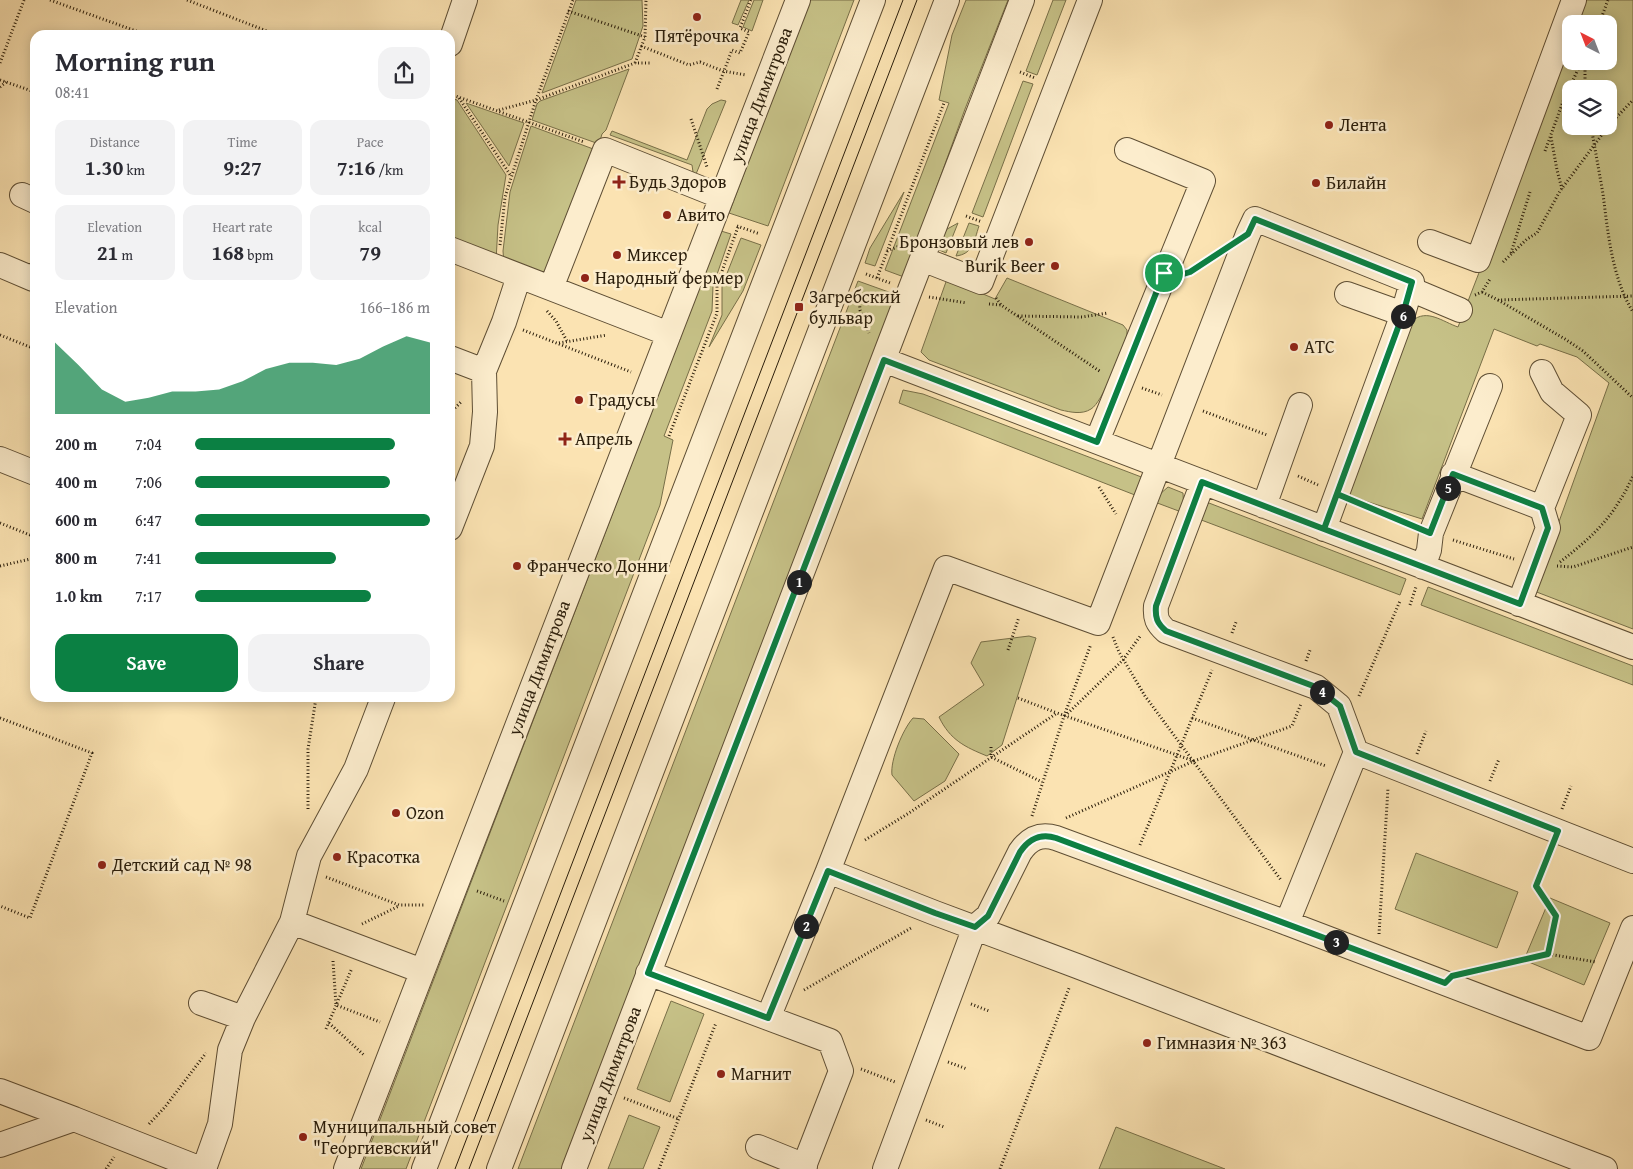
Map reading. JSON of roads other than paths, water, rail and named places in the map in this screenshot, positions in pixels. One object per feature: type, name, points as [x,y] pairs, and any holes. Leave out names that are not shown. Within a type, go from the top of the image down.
[{"type":"street","points":[[455,30],[465,0]]},
{"type":"street","name":"улица Димитрова","points":[[346,1169],[798,0]]},
{"type":"street","points":[[424,1169],[873,0]]},
{"type":"street","points":[[499,1169],[948,0]]},
{"type":"street","name":"улица Димитрова","points":[[574,1169],[1022,0]]},
{"type":"street","points":[[922,259],[981,282],[1090,0]]},
{"type":"street","points":[[1430,242],[1478,260],[1574,0]]},
{"type":"street","points":[[551,288],[605,150],[722,197]]},
{"type":"street","points":[[1097,442],[1164,273],[1203,181],[1127,150]]},
{"type":"street","points":[[770,1014],[946,568],[1027,597],[1100,618],[1255,219],[1412,282],[1403,314],[1324,529]]},
{"type":"street","points":[[455,252],[669,334]]},
{"type":"street","points":[[0,265],[30,278]]},
{"type":"street","points":[[455,515],[482,446],[485,412],[484,371],[504,322],[510,272]]},
{"type":"street","points":[[1410,289],[1460,310]]},
{"type":"street","points":[[1347,294],[1403,314]]},
{"type":"street","points":[[455,360],[484,371]]},
{"type":"street","points":[[884,360],[1324,529],[1420,575],[1520,604],[1633,647]]},
{"type":"street","points":[[1520,604],[1548,528],[1542,508],[1579,414],[1552,392],[1542,372]]},
{"type":"street","points":[[1420,575],[1429,550],[1430,533],[1490,386]]},
{"type":"street","points":[[1264,506],[1300,405]]},
{"type":"street","points":[[0,459],[30,471]]},
{"type":"street","points":[[1453,474],[1542,508]]},
{"type":"street","points":[[1202,482],[1156,606],[1155,617],[1160,626],[1166,631],[1316,687],[1340,706],[1356,752],[1347,775],[1333,827],[1299,893],[1287,923]]},
{"type":"street","points":[[0,1091],[74,1119],[156,1161],[202,1169],[220,1124],[230,1050],[243,1018],[292,922],[310,856],[356,769],[381,702]]},
{"type":"street","points":[[1356,752],[1633,860]]},
{"type":"street","points":[[885,1169],[975,927],[988,916],[1025,844],[1037,837],[1056,838],[1287,923],[1589,1038],[1633,928]]},
{"type":"street","points":[[828,871],[1605,1169]]},
{"type":"street","points":[[292,922],[328,935],[361,936],[422,971]]},
{"type":"street","points":[[648,973],[725,1002],[770,1014],[830,1042],[841,1070],[804,1167],[758,1147]]},
{"type":"street","points":[[201,1003],[243,1018]]},
{"type":"street","points":[[0,1145],[74,1119]]},
{"type":"tram line","points":[[455,1169],[903,0]]},
{"type":"tram line","points":[[469,1169],[917,0]]},
{"type":"place","name":"Пятёрочка","points":[[697,17]]},
{"type":"place","name":"Лента","points":[[1329,125]]},
{"type":"place","name":"Будь Здоров","points":[[619,182]]},
{"type":"place","name":"Билайн","points":[[1316,183]]},
{"type":"place","name":"Авито","points":[[667,215]]},
{"type":"place","name":"Бронзовый лев","points":[[1029,242]]},
{"type":"place","name":"Миксер","points":[[617,255]]},
{"type":"place","name":"Burik Beer","points":[[1055,266]]},
{"type":"place","name":"Народный фермер","points":[[585,278]]},
{"type":"place","name":"Загребский бульвар","points":[[799,307]]},
{"type":"place","name":"АТС","points":[[1294,347]]},
{"type":"place","name":"Градусы","points":[[579,400]]},
{"type":"place","name":"Апрель","points":[[565,439]]},
{"type":"place","name":"Франческо Донни","points":[[517,566]]},
{"type":"place","name":"Ozon","points":[[396,813]]},
{"type":"place","name":"Красотка","points":[[337,857]]},
{"type":"place","name":"Детский сад № 98","points":[[102,865]]},
{"type":"place","name":"Гимназия № 363","points":[[1147,1043]]},
{"type":"place","name":"Магнит","points":[[721,1074]]},
{"type":"place","name":"Муниципальный совет \"Георгиевский\"","points":[[303,1137]]}]
